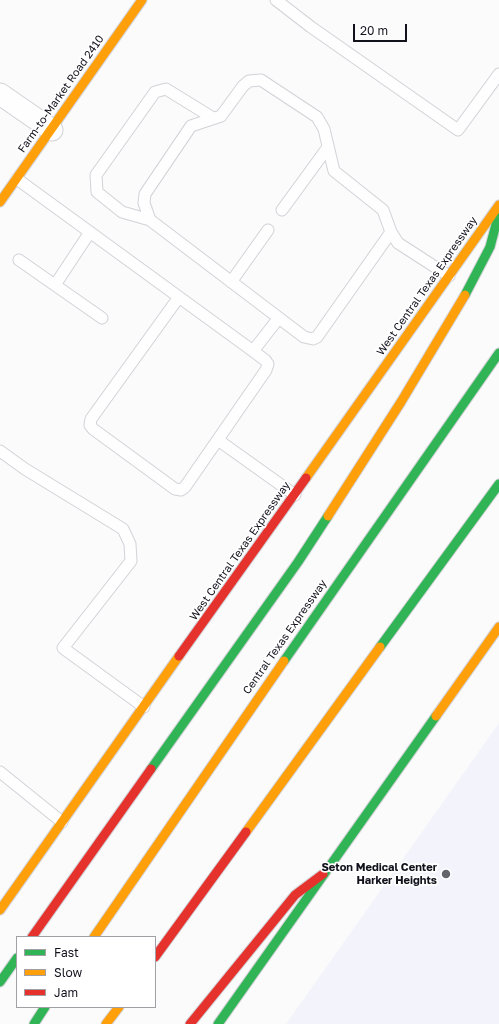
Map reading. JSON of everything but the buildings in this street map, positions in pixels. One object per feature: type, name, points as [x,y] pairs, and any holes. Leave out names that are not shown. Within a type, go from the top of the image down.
[{"type":"main road","name":"Farm-to-Market Road 2410","points":[[0,202],[142,0]]},
{"type":"main road","name":"West Central Texas Expressway","points":[[0,910],[499,205]]},
{"type":"main road","points":[[33,936],[303,555],[401,402],[459,307],[490,247],[499,212]]},
{"type":"main road","name":"Central Texas Expressway","points":[[95,936],[383,517],[499,353]]},
{"type":"main road","points":[[156,956],[499,484]]},
{"type":"main road","points":[[218,1024],[322,874],[499,627]]},
{"type":"main road","points":[[190,1024],[295,895],[322,874]]},
{"type":"main road","points":[[0,982],[16,959]]},
{"type":"main road","points":[[34,1024],[45,1008]]},
{"type":"main road","points":[[106,1024],[118,1008]]},
{"type":"street","points":[[0,94],[52,130]]},
{"type":"lane","points":[[276,0],[311,27],[458,130],[499,74]]},
{"type":"lane","points":[[150,220],[144,203],[145,194],[191,126],[225,112],[243,86],[249,81],[261,80],[317,117],[324,129],[334,171],[379,206],[386,215],[390,232],[398,243],[449,276]]},
{"type":"lane","points":[[213,118],[166,89],[155,92],[96,175],[97,192],[122,212],[150,220],[278,319],[304,337],[313,339],[317,337],[390,232]]},
{"type":"lane","points":[[282,210],[328,147]]},
{"type":"lane","points":[[17,179],[90,232],[253,351],[268,364],[266,370],[218,440],[185,487],[181,490],[175,489],[93,429],[90,425],[91,419],[179,297]]},
{"type":"lane","points":[[231,282],[268,230]]},
{"type":"lane","points":[[55,285],[90,232]]},
{"type":"lane","points":[[19,260],[102,318]]},
{"type":"lane","points":[[253,351],[278,319]]},
{"type":"lane","points":[[218,440],[295,495]]},
{"type":"lane","points":[[0,450],[58,490],[117,525],[128,536],[132,553],[131,561],[63,648],[144,707]]},
{"type":"lane","points":[[0,772],[62,822]]},
{"type":"shaded area","name":"Seton Medical Center Harker Heights","points":[[499,723],[499,1024],[286,1024]]},
{"type":"traffic: fast","points":[[465,295],[490,247],[499,213]]},
{"type":"traffic: fast","points":[[284,661],[499,353]]},
{"type":"traffic: fast","points":[[380,647],[499,484]]},
{"type":"traffic: fast","points":[[151,769],[298,562],[328,516]]},
{"type":"traffic: fast","points":[[218,1024],[436,716]]},
{"type":"traffic: fast","points":[[0,982],[16,959]]},
{"type":"traffic: fast","points":[[34,1024],[44,1008]]},
{"type":"traffic: slow","points":[[0,202],[142,0]]},
{"type":"traffic: slow","points":[[306,478],[499,205]]},
{"type":"traffic: slow","points":[[328,516],[401,402],[465,295]]},
{"type":"traffic: slow","points":[[436,716],[499,627]]},
{"type":"traffic: slow","points":[[246,832],[380,647]]},
{"type":"traffic: slow","points":[[0,910],[179,656]]},
{"type":"traffic: slow","points":[[95,936],[284,661]]},
{"type":"traffic: slow","points":[[106,1024],[118,1008]]},
{"type":"traffic: jam","points":[[179,656],[306,478]]},
{"type":"traffic: jam","points":[[33,936],[151,769]]},
{"type":"traffic: jam","points":[[156,956],[246,832]]},
{"type":"traffic: jam","points":[[190,1024],[295,895],[323,874]]},
{"type":"place","name":"Seton Medical Center Harker Heights","points":[[446,874]]}]
